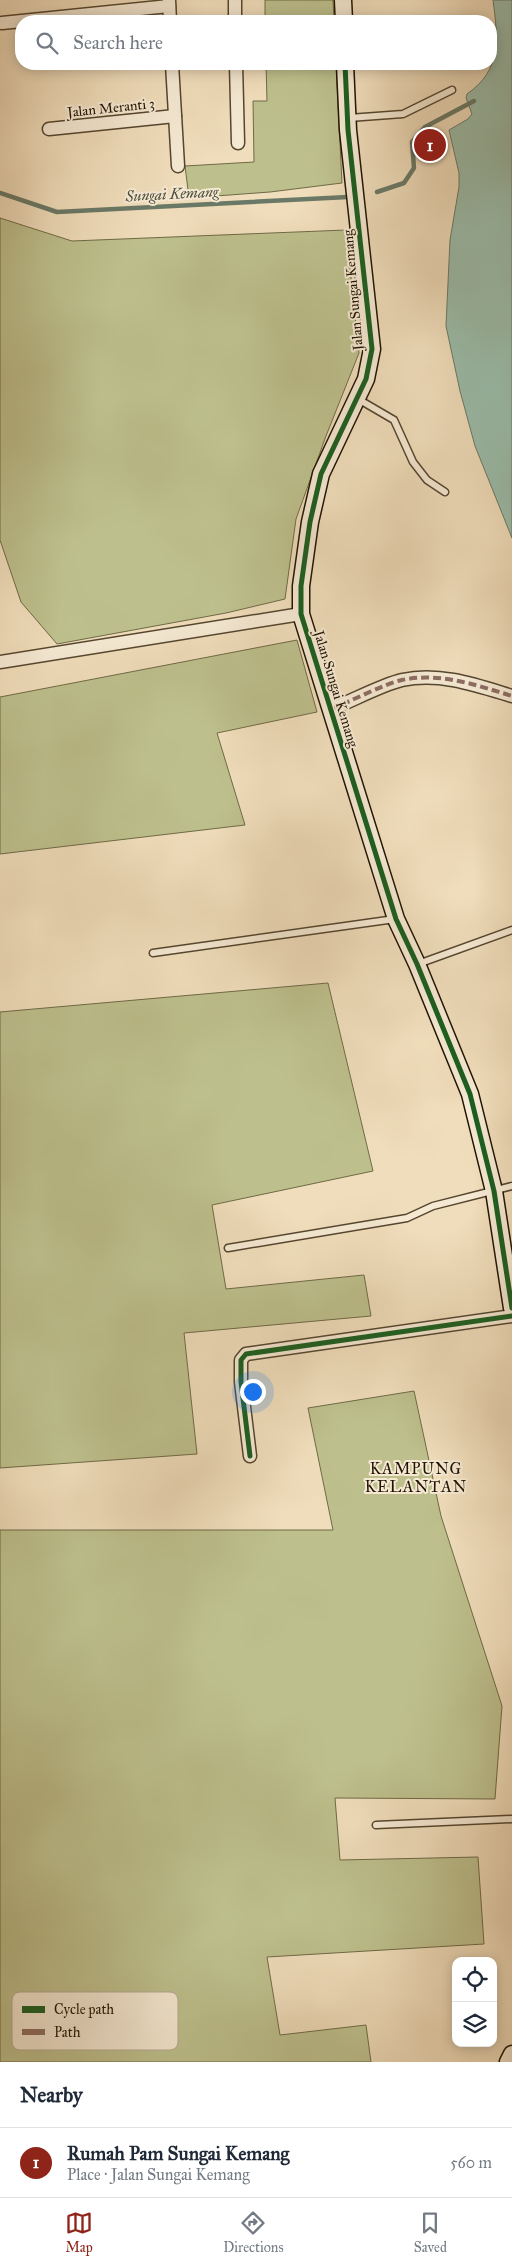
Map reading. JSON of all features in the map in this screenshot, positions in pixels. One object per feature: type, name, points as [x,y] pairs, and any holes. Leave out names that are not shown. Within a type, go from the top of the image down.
[{"type":"street","points":[[235,0],[235,15]]},
{"type":"street","points":[[343,0],[344,15]]},
{"type":"street","points":[[69,15],[169,3]]},
{"type":"street","points":[[2,23],[15,21]]},
{"type":"street","points":[[172,70],[178,166]]},
{"type":"street","points":[[236,70],[238,143]]},
{"type":"street","name":"Jalan Sungai Kemang","points":[[346,70],[348,118],[372,349],[366,379],[321,474],[310,522],[301,586],[301,614],[396,919],[417,964],[470,1094],[494,1191],[512,1308]]},
{"type":"street","name":"Jalan Meranti 3","points":[[49,129],[175,116]]},
{"type":"street","points":[[0,662],[301,614]]},
{"type":"street","points":[[331,710],[400,680],[425,677],[468,682],[512,696]]},
{"type":"street","points":[[250,1456],[241,1376],[241,1360],[246,1354],[512,1316]]},
{"type":"street","points":[[508,2062],[512,2054]]},
{"type":"lane","points":[[348,118],[403,114],[452,90]]},
{"type":"lane","points":[[357,398],[394,420],[413,462],[427,480],[445,492]]},
{"type":"lane","points":[[153,953],[396,919]]},
{"type":"lane","points":[[417,964],[512,930]]},
{"type":"lane","points":[[228,1248],[407,1218],[433,1206],[512,1186]]},
{"type":"lane","points":[[376,1825],[512,1819]]},
{"type":"green space","points":[[265,0],[333,0],[334,15],[265,15]]},
{"type":"green space","points":[[266,70],[336,70],[342,183],[270,192],[189,198],[185,166],[254,162],[253,101],[267,101]]},
{"type":"green space","points":[[0,218],[72,241],[346,230],[359,353],[296,519],[285,599],[226,613],[57,644],[21,602],[0,540]]},
{"type":"green space","points":[[297,640],[317,712],[217,733],[245,825],[0,854],[0,697]]},
{"type":"green space","points":[[328,983],[373,1171],[212,1205],[226,1289],[364,1275],[371,1316],[184,1333],[197,1454],[0,1468],[0,1012]]},
{"type":"green space","points":[[414,1391],[441,1516],[502,1706],[495,1799],[335,1798],[340,1860],[478,1857],[484,1944],[267,1957],[280,2035],[366,2025],[371,2062],[0,2062],[0,1530],[333,1530],[308,1408]]},
{"type":"shaded area","points":[[493,0],[512,0],[512,538],[475,446],[460,391],[446,326],[450,240],[459,187],[459,173],[449,130],[468,119],[472,114],[466,98],[467,94],[478,85],[489,70],[497,70],[497,15],[495,15]]},
{"type":"waterway","name":"Sungai Kemang","points":[[377,192],[404,183],[414,168],[412,142],[425,127],[474,101]]},
{"type":"waterway","name":"Sungai Kemang","points":[[0,193],[57,212],[348,197]]},
{"type":"marked path","points":[[331,709],[385,686],[402,680],[416,678],[458,681],[512,696]]},
{"type":"cycle path","points":[[345,70],[348,130],[372,349],[366,379],[321,474],[310,522],[301,586],[301,614],[396,919],[417,964],[470,1094],[494,1191],[512,1308]]},
{"type":"cycle path","points":[[250,1456],[241,1382],[241,1360],[246,1354],[512,1316]]},
{"type":"place","name":"Rumah Pam Sungai Kemang","points":[[430,145]]},
{"type":"district","name":"KAMPUNG KELANTAN","points":[[416,1477]]}]
